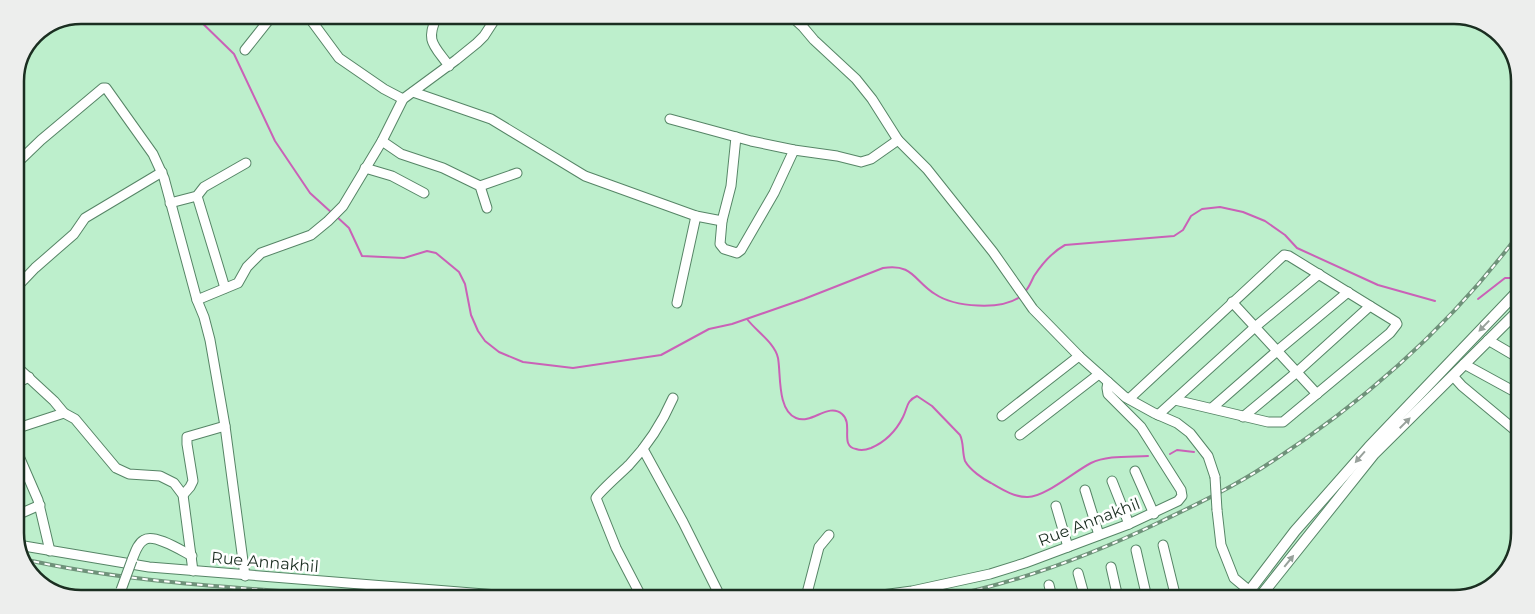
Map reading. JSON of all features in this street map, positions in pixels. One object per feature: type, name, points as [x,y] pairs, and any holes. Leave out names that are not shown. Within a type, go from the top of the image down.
[{"type":"main road","points":[[1250,590],[1296,531],[1369,447],[1511,298]]},
{"type":"main road","points":[[1264,590],[1374,454],[1488,340],[1511,321]]},
{"type":"street","points":[[245,50],[266,24]]},
{"type":"street","points":[[314,24],[339,58],[384,89],[403,99]]},
{"type":"street","points":[[433,24],[431,37],[449,66]]},
{"type":"street","points":[[197,300],[238,283],[247,267],[261,253],[311,235],[328,221],[339,210],[382,141],[403,99],[449,66],[484,36],[492,24]]},
{"type":"street","points":[[806,24],[814,40],[856,79],[872,99],[898,140],[931,174],[1028,301],[1079,356],[1129,399],[1180,425],[1196,439],[1208,456],[1215,477],[1222,546],[1234,578],[1244,590]]},
{"type":"street","points":[[24,157],[100,90],[106,88],[153,154],[162,172],[209,338],[225,426],[245,576]]},
{"type":"street","points":[[413,92],[491,119],[585,176],[696,216],[722,221]]},
{"type":"street","points":[[670,119],[794,150],[864,162],[898,140]]},
{"type":"street","points":[[736,137],[731,186],[722,221],[721,246],[726,250],[739,252],[774,193],[794,150]]},
{"type":"street","points":[[382,141],[401,154],[442,168],[480,186],[517,172]]},
{"type":"street","points":[[170,203],[197,196],[204,187],[246,163]]},
{"type":"street","points":[[365,168],[392,176],[424,194]]},
{"type":"street","points":[[24,280],[74,234],[85,218],[162,172]]},
{"type":"street","points":[[480,186],[487,208]]},
{"type":"street","points":[[197,196],[225,288]]},
{"type":"street","points":[[677,302],[696,216]]},
{"type":"street","points":[[1129,399],[1284,255],[1289,256],[1396,322],[1396,327],[1283,422],[1268,422],[1242,417],[1175,400]]},
{"type":"street","points":[[1158,415],[1255,327],[1319,274]]},
{"type":"street","points":[[1212,408],[1348,292]]},
{"type":"street","points":[[1232,302],[1317,394]]},
{"type":"street","points":[[1242,417],[1370,306]]},
{"type":"street","points":[[1488,340],[1511,353]]},
{"type":"street","points":[[1002,416],[1079,356]]},
{"type":"street","points":[[1464,364],[1511,389]]},
{"type":"street","points":[[24,373],[64,413],[75,419],[116,468],[129,474],[160,476],[170,480],[183,495],[193,570]]},
{"type":"street","points":[[1020,435],[1099,374]]},
{"type":"street","points":[[1452,376],[1511,427]]},
{"type":"street","points":[[24,380],[29,377]]},
{"type":"street","name":"Rue Annakhil","points":[[917,590],[971,578],[1025,562],[1130,524],[1154,514],[1181,498],[1182,493],[1141,427],[1108,394],[1108,382]]},
{"type":"street","points":[[638,590],[616,548],[596,498],[644,449],[673,398]]},
{"type":"street","points":[[24,427],[64,413]]},
{"type":"street","points":[[183,495],[193,481],[187,437],[225,426]]},
{"type":"street","points":[[644,449],[684,522],[717,590]]},
{"type":"street","points":[[24,467],[40,505],[50,551]]},
{"type":"street","points":[[1135,471],[1154,514]]},
{"type":"street","points":[[1112,481],[1130,524]]},
{"type":"street","points":[[1085,490],[1100,535]]},
{"type":"street","points":[[24,512],[40,505]]},
{"type":"street","points":[[1056,506],[1068,547]]},
{"type":"street","points":[[808,590],[819,547],[829,535]]},
{"type":"street","points":[[120,590],[140,544],[147,538],[157,539],[192,556]]},
{"type":"street","points":[[1163,545],[1174,590]]},
{"type":"street","name":"Rue Annakhil","points":[[25,546],[149,567],[430,590]]},
{"type":"street","points":[[1136,550],[1145,590]]},
{"type":"street","points":[[1111,567],[1116,590]]},
{"type":"street","points":[[1078,574],[1083,590]]},
{"type":"street","points":[[1048,585],[1050,590]]},
{"type":"waterway","points":[[203,24],[234,54],[275,141],[310,193],[332,213]]},
{"type":"waterway","points":[[1024,293],[1044,263],[1065,245],[1174,236],[1183,230],[1191,216],[1202,209],[1220,207],[1243,212],[1265,221],[1285,235],[1297,248],[1378,285],[1435,301]]},
{"type":"waterway","points":[[336,216],[349,228],[362,256],[404,258],[427,251],[436,253],[459,272],[465,284],[471,315],[478,331],[485,341],[499,352],[523,362],[573,368],[661,355],[709,329],[732,324],[804,299],[883,268],[901,268],[912,274],[935,294],[954,302],[978,306],[1002,304],[1013,301],[1021,296]]},
{"type":"waterway","points":[[1478,299],[1505,278],[1511,278]]},
{"type":"waterway","points":[[747,319],[769,342],[776,353],[783,400],[790,414],[796,418],[808,419],[826,412],[837,411],[842,414],[847,423],[848,444],[856,449],[869,449],[885,439],[900,422],[909,402],[917,396],[932,406],[960,435],[965,461],[970,468],[1004,491],[1018,496],[1027,497],[1042,493],[1097,460],[1148,456]]},
{"type":"waterway","points":[[1170,454],[1177,450],[1194,452]]},
{"type":"railway","points":[[976,590],[1056,566],[1110,545],[1215,495],[1253,474],[1336,417],[1402,362],[1463,301],[1511,244]]},
{"type":"railway","points":[[30,561],[61,567],[139,578],[269,590]]}]
